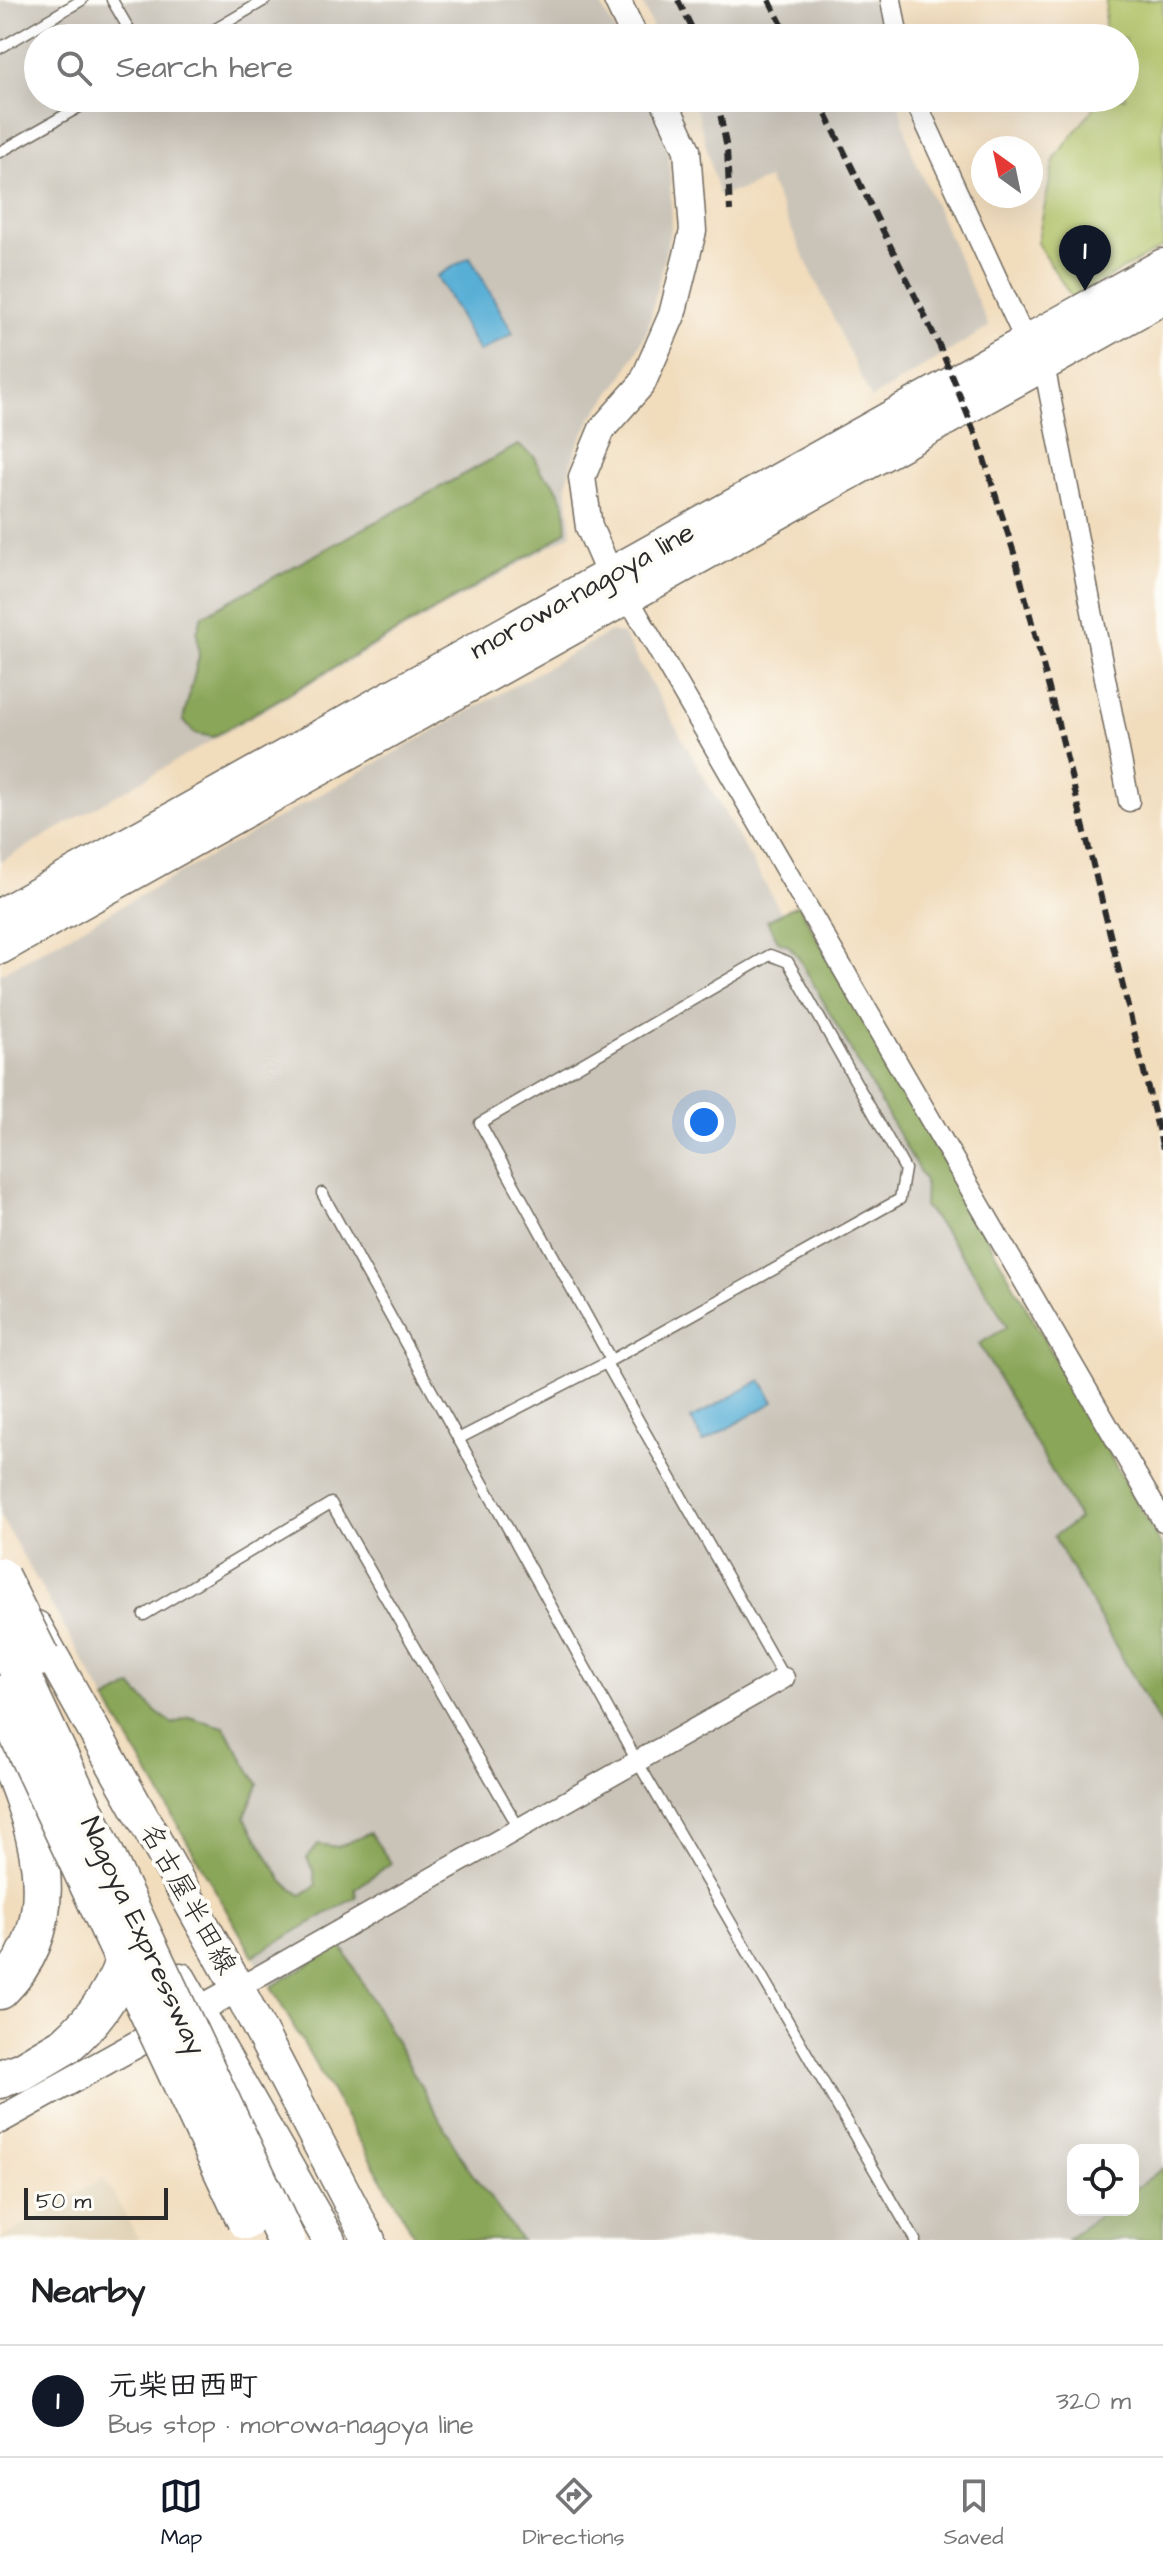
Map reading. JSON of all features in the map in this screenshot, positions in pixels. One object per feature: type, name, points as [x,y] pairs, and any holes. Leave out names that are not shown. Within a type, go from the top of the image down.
[{"type":"highway","points":[[0,1577],[107,1801],[127,1860],[133,1919],[131,1939],[117,1982],[95,2017],[83,2031],[56,2052],[0,2079]]},
{"type":"highway","name":"Nagoya Expressway","points":[[0,1631],[286,2240]]},
{"type":"highway","name":"Nagoya Expressway","points":[[0,1695],[256,2240]]},
{"type":"highway","points":[[0,1738],[33,1823],[42,1871],[42,1893],[40,1914],[26,1953],[0,1990]]},
{"type":"main road","name":"morowa-nagoya line","points":[[0,948],[619,587],[1035,354],[1163,265]]},
{"type":"main road","name":"morowa-nagoya line","points":[[1035,354],[1163,298]]},
{"type":"main road","name":"morowa-nagoya line","points":[[0,915],[619,587]]},
{"type":"main road","name":"名古屋半田線","points":[[0,1562],[238,1988],[369,2240]]},
{"type":"main road","name":"名古屋半田線","points":[[0,1669],[329,2240]]},
{"type":"street","points":[[617,0],[628,24]]},
{"type":"street","points":[[891,0],[895,24]]},
{"type":"street","points":[[669,112],[687,150],[693,231],[672,315],[642,384],[602,429],[582,477],[589,527],[619,587],[1163,1521]]},
{"type":"street","points":[[921,112],[1035,354],[1129,801]]},
{"type":"street","points":[[0,2120],[784,1678]]},
{"type":"lane","points":[[41,24],[82,0]]},
{"type":"lane","points":[[112,0],[126,24]]},
{"type":"lane","points":[[224,24],[265,0]]},
{"type":"lane","points":[[0,48],[24,34]]},
{"type":"lane","points":[[0,152],[70,112]]},
{"type":"lane","points":[[458,1439],[608,1361],[900,1199],[905,1169],[788,962],[770,955],[480,1123],[608,1361],[784,1678]]},
{"type":"lane","points":[[322,1193],[637,1761],[915,2240]]},
{"type":"lane","points":[[144,1615],[331,1503],[519,1828]]},
{"type":"shaded area","points":[[0,0],[598,0],[611,24],[24,24],[24,112],[658,112],[669,153],[672,223],[648,329],[625,373],[591,419],[571,464],[567,484],[572,534],[0,862]]},
{"type":"shaded area","points":[[641,0],[873,0],[879,24],[651,24]]},
{"type":"shaded area","points":[[901,112],[912,153],[989,327],[871,399],[768,179],[718,195],[698,113]]},
{"type":"shaded area","points":[[610,632],[623,634],[781,912],[798,904],[1163,1549],[1163,2240],[417,2240],[0,1516],[0,974]]},
{"type":"shaded area","points":[[104,2178],[139,2240],[0,2240],[0,2239]]},
{"type":"green space","points":[[1106,0],[1163,0],[1163,247],[1072,298],[1037,243],[1054,160],[1090,112],[1139,112],[1139,24],[1105,24]]},
{"type":"green space","points":[[518,445],[535,457],[541,472],[554,483],[565,504],[567,530],[549,544],[213,737],[194,733],[183,720],[199,656],[197,632],[202,616]]},
{"type":"green space","points":[[798,904],[1163,1549],[1163,1729],[1057,1543],[1054,1536],[1079,1519],[979,1344],[1007,1327],[969,1264],[924,1206],[925,1181],[797,955],[788,945],[778,941],[767,921]]},
{"type":"green space","points":[[132,1686],[156,1712],[173,1724],[189,1717],[224,1727],[258,1784],[245,1817],[283,1882],[301,1895],[316,1885],[307,1858],[318,1844],[338,1847],[370,1833],[391,1863],[355,1889],[356,1897],[253,1956],[106,1700]]},
{"type":"green space","points":[[341,1945],[465,2164],[521,2240],[417,2240],[271,1987]]},
{"type":"green space","points":[[1163,2168],[1163,2240],[1067,2240],[1099,2216],[1139,2216],[1139,2186]]},
{"type":"water","points":[[470,257],[513,333],[479,352],[437,276]]},
{"type":"water","points":[[761,1380],[774,1402],[703,1442],[691,1419]]},
{"type":"railway","points":[[678,0],[690,24]]},
{"type":"railway","points":[[769,0],[782,24]]},
{"type":"railway","points":[[720,112],[727,149],[730,211]]},
{"type":"railway","points":[[825,112],[940,347],[979,443],[1014,553],[1163,1149]]},
{"type":"place","name":"元柴田西町","points":[[1085,291]]}]
